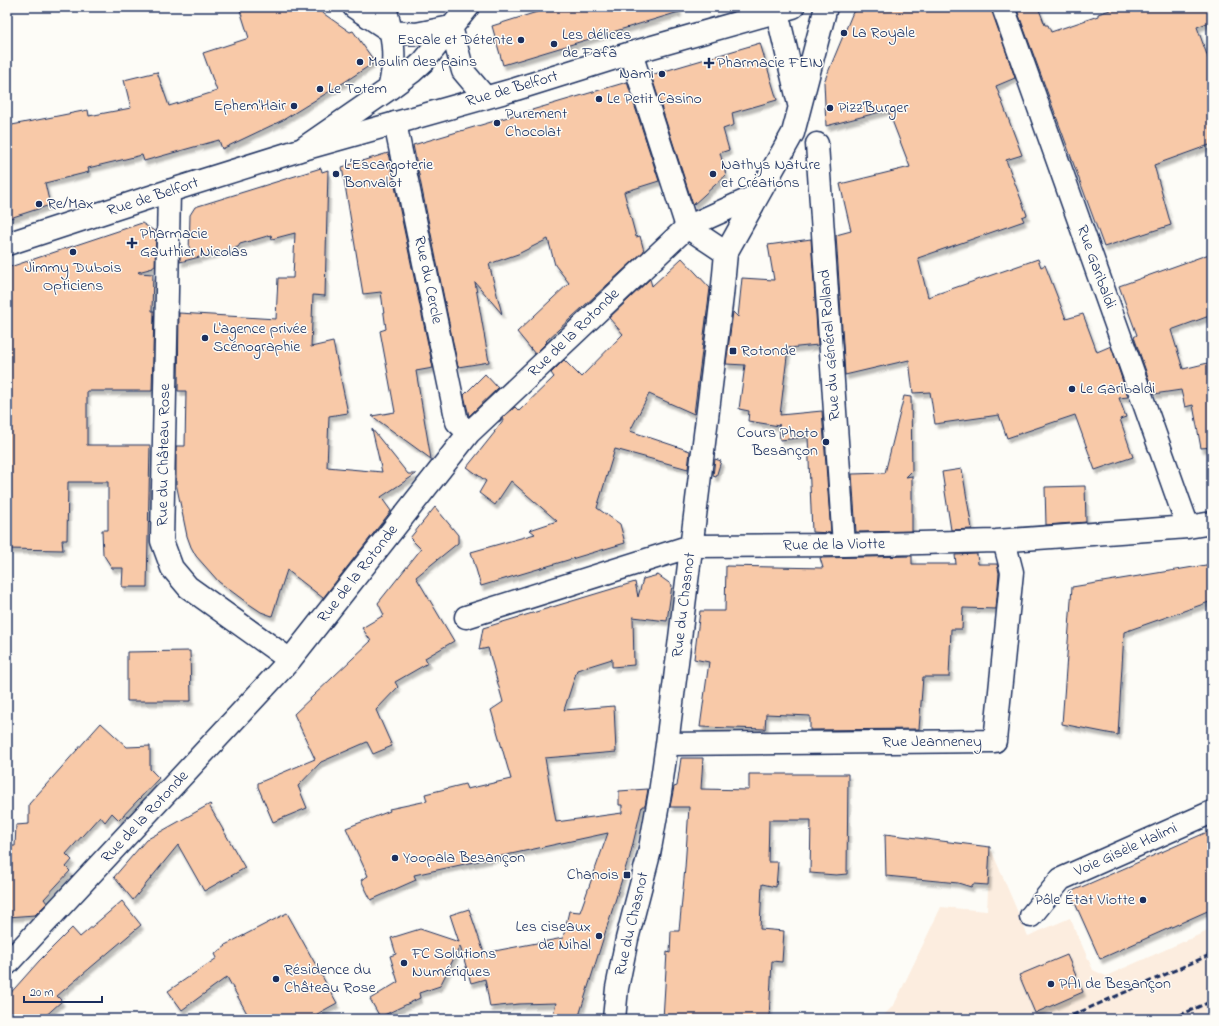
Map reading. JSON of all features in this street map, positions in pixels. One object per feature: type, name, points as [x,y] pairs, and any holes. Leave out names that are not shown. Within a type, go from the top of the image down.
[{"type":"street","points":[[354,7],[392,32],[416,34],[451,28],[463,71],[486,97]]},
{"type":"street","points":[[385,7],[392,32],[393,73],[389,89]]},
{"type":"street","name":"Rue de Belfort","points":[[300,150],[389,89],[424,61],[468,7]]},
{"type":"street","name":"Rue du Chasnot","points":[[614,1019],[617,988],[627,939],[649,854],[667,744],[726,253],[793,133],[826,7]]},
{"type":"street","name":"Rue Garibaldi","points":[[1003,7],[1188,527]]},
{"type":"street","name":"Rue de Belfort","points":[[7,244],[300,150],[785,9]]},
{"type":"street","name":"Rue du Chasnot","points":[[785,9],[799,108]]},
{"type":"street","points":[[631,53],[687,227],[726,253]]},
{"type":"street","name":"Rue du Cercle","points":[[395,123],[457,422],[469,434]]},
{"type":"street","name":"Rue du Général Rolland","points":[[817,144],[844,545]]},
{"type":"street","name":"Rue du Château Rose","points":[[169,191],[162,541],[172,568],[188,587],[290,660]]},
{"type":"street","points":[[687,227],[758,195]]},
{"type":"street","name":"Rue de la Rotonde","points":[[7,964],[290,660],[469,434],[687,227]]},
{"type":"street","name":"Rue de la Viotte","points":[[466,617],[690,546],[844,545],[1004,541],[1188,527],[1212,523]]},
{"type":"street","name":"Rue Jeanneney","points":[[667,744],[995,741],[1012,572],[1004,541]]},
{"type":"street","name":"Voie Gisèle Halimi","points":[[1030,916],[1061,879],[1212,812]]},
{"type":"shaded area","points":[[990,847],[1028,936],[1070,918],[1093,970],[1106,976],[1212,929],[1212,1019],[880,1019],[894,1005],[941,907],[987,911]]},
{"type":"building","points":[[239,7],[314,7],[350,32],[353,31],[375,62],[283,120],[222,149],[219,140],[144,161],[142,155],[88,168],[89,172],[45,183],[50,205],[7,219],[7,126],[88,110],[89,116],[131,108],[124,80],[157,72],[169,106],[217,91],[203,53],[249,38]]},
{"type":"building","points":[[553,7],[678,7],[679,12],[503,65],[492,26]]},
{"type":"building","points":[[869,7],[991,7],[1015,78],[996,86],[1022,155],[1006,160],[1027,215],[1022,217],[1024,221],[918,258],[928,297],[1038,259],[1041,267],[1045,265],[1066,319],[1083,314],[1097,352],[1111,346],[1128,397],[1119,398],[1126,417],[1120,419],[1133,457],[1095,470],[1075,415],[1007,438],[999,415],[935,424],[930,392],[913,393],[909,360],[845,375],[836,235],[851,231],[840,184],[910,167],[888,110],[826,126],[824,82],[853,12]]},
{"type":"building","points":[[1016,7],[1038,7],[1045,25],[1048,25],[1051,32],[1098,16],[1098,14],[1119,7],[1212,7],[1212,21],[1197,27],[1212,69],[1212,144],[1154,165],[1171,225],[1104,247]]},
{"type":"building","points":[[760,43],[777,100],[732,113],[734,125],[723,129],[729,150],[720,153],[726,175],[693,205],[651,75]]},
{"type":"building","points":[[627,82],[659,181],[624,192],[636,237],[640,236],[644,251],[546,341],[547,342],[535,354],[517,332],[569,283],[555,265],[548,239],[518,254],[489,264],[502,314],[475,282],[489,362],[458,367],[413,145]]},
{"type":"building","points":[[388,153],[433,368],[416,371],[431,459],[372,416],[395,412],[380,331],[386,329],[381,292],[363,294],[342,167]]},
{"type":"building","points":[[321,168],[322,172],[328,170],[325,296],[313,295],[311,347],[333,342],[348,413],[329,416],[327,467],[382,472],[372,429],[408,474],[416,474],[381,497],[391,511],[323,598],[287,570],[272,616],[261,612],[219,582],[196,556],[187,536],[176,483],[176,446],[185,446],[186,391],[178,391],[179,313],[276,319],[278,278],[293,278],[295,233],[272,239],[271,235],[240,244],[238,247],[180,262],[180,248],[189,253],[190,215],[195,207]]},
{"type":"building","points":[[142,223],[156,232],[155,266],[153,266],[153,268],[138,272],[153,274],[152,311],[154,311],[152,391],[87,391],[87,445],[150,445],[147,587],[122,587],[123,568],[112,568],[103,554],[102,530],[108,530],[108,482],[68,482],[67,540],[62,540],[63,550],[7,549],[7,268]]},
{"type":"building","points":[[811,239],[818,345],[788,348],[780,415],[822,411],[831,533],[812,532],[808,437],[780,440],[779,424],[779,426],[748,421],[749,411],[739,409],[745,365],[726,364],[733,312],[738,317],[742,278],[774,280],[768,245]]},
{"type":"building","points":[[1212,253],[1212,315],[1171,330],[1183,369],[1212,362],[1212,447],[1201,448],[1193,405],[1185,407],[1181,390],[1154,394],[1134,337],[1137,335],[1119,286]]},
{"type":"building","points":[[682,258],[710,288],[694,414],[649,394],[630,431],[690,451],[688,469],[615,449],[597,508],[620,524],[625,543],[481,586],[471,552],[535,534],[530,530],[557,521],[511,481],[495,505],[479,493],[486,481],[467,467],[504,419],[498,422],[515,407],[519,411],[554,377],[551,373],[564,360],[581,377],[623,334],[609,318],[650,279],[652,286]]},
{"type":"building","points":[[485,374],[498,388],[469,416],[464,395]]},
{"type":"building","points":[[904,396],[911,397],[912,471],[906,477],[912,476],[912,531],[856,532],[852,474],[885,473]]},
{"type":"building","points":[[715,459],[721,461],[716,477],[713,476]]},
{"type":"building","points":[[962,469],[972,529],[951,530],[942,472]]},
{"type":"building","points":[[1085,486],[1086,522],[1046,525],[1045,487]]},
{"type":"building","points":[[435,507],[458,535],[458,543],[416,577],[454,641],[425,658],[428,663],[395,682],[398,687],[376,710],[392,746],[373,754],[367,742],[321,762],[298,786],[307,808],[273,822],[258,787],[258,783],[315,759],[294,714],[371,641],[362,628],[384,615],[378,603],[421,549],[410,538]]},
{"type":"building","points":[[977,554],[978,564],[997,564],[999,573],[996,609],[963,608],[962,629],[951,629],[949,677],[923,677],[919,729],[810,730],[810,716],[766,714],[765,729],[700,727],[709,662],[694,659],[700,611],[725,611],[726,566],[823,568],[820,558],[912,556],[912,564],[956,564],[955,555]]},
{"type":"building","points":[[1212,564],[1212,601],[1124,632],[1118,735],[1062,724],[1072,587]]},
{"type":"building","points":[[658,575],[672,585],[667,621],[633,617],[634,665],[612,667],[612,659],[577,670],[564,710],[614,706],[616,752],[545,758],[556,822],[622,813],[622,805],[619,805],[619,791],[648,789],[645,806],[642,806],[629,860],[578,1019],[552,1019],[556,1003],[519,1004],[490,1007],[485,979],[471,983],[460,946],[440,986],[419,993],[420,998],[380,1017],[370,999],[398,982],[390,956],[396,954],[391,938],[420,929],[459,942],[450,915],[469,909],[484,953],[563,938],[569,911],[580,912],[608,833],[414,875],[416,880],[371,900],[361,880],[368,876],[346,828],[390,811],[389,809],[427,801],[425,794],[465,784],[467,789],[511,779],[491,710],[503,702],[488,648],[479,650],[483,628],[635,582],[638,597],[643,579]]},
{"type":"building","points":[[190,651],[191,701],[127,701],[127,652]]},
{"type":"building","points":[[101,723],[127,747],[150,746],[150,769],[159,778],[119,820],[112,813],[105,822],[100,816],[66,854],[72,860],[66,867],[70,871],[44,899],[47,903],[35,915],[7,917],[7,846],[15,846],[16,825],[29,824],[29,804]]},
{"type":"building","points":[[681,758],[703,758],[701,789],[749,790],[749,774],[848,774],[847,874],[836,875],[810,873],[811,820],[769,820],[768,862],[778,862],[776,887],[762,884],[760,929],[784,931],[782,962],[772,961],[769,1018],[733,1017],[733,1019],[663,1019],[667,952],[670,953],[671,931],[679,931],[685,868],[689,807],[670,807],[674,787],[677,786]]},
{"type":"building","points":[[210,804],[210,807],[245,868],[204,891],[178,845],[133,900],[114,877],[146,840]]},
{"type":"building","name":"Pôle État Viotte","points":[[1212,830],[1212,909],[1100,959],[1070,892]]},
{"type":"building","points":[[885,834],[990,847],[988,885],[973,884],[971,887],[958,883],[886,876]]},
{"type":"building","points":[[122,901],[141,925],[57,996],[62,1001],[42,1019],[7,1019],[7,997],[39,961],[72,928],[80,937]]},
{"type":"building","name":"Résidence du Château Rose","points":[[287,913],[337,1003],[308,1019],[250,1019],[227,977],[182,1010],[168,991],[217,958],[215,954],[226,946],[225,945]]},
{"type":"building","name":"PAI de Besançon","points":[[1067,955],[1083,992],[1035,1013],[1019,975]]},
{"type":"railway","points":[[1064,1019],[1212,954]]},
{"type":"railway","points":[[1171,1019],[1212,1001]]},
{"type":"railway","points":[[1207,1019],[1212,1017]]},
{"type":"place","name":"La Royale","points":[[844,33]]},
{"type":"place","name":"Escale et Détente","points":[[521,40]]},
{"type":"place","name":"Les délices de Fafa","points":[[554,44]]},
{"type":"place","name":"Moulin des pains","points":[[360,62]]},
{"type":"place","name":"Pharmacie FEIN","points":[[709,63]]},
{"type":"place","name":"Nami","points":[[662,74]]},
{"type":"place","name":"Le Totem","points":[[320,89]]},
{"type":"place","name":"Le Petit Casino","points":[[599,99]]},
{"type":"place","name":"Ephem'Hair","points":[[294,106]]},
{"type":"place","name":"Pizz'Burger","points":[[830,108]]},
{"type":"place","name":"Purement Chocolat","points":[[497,123]]},
{"type":"place","name":"L’Escargoterie Bonvalot","points":[[336,174]]},
{"type":"place","name":"Nathys Nature et Créations","points":[[713,174]]},
{"type":"place","name":"Re/Max","points":[[39,204]]},
{"type":"place","name":"Pharmacie Gauthier Nicolas","points":[[132,243]]},
{"type":"place","name":"Jimmy Dubois Opticiens","points":[[73,252]]},
{"type":"place","name":"L'agence privée Scénographie","points":[[205,338]]},
{"type":"place","name":"Rotonde","points":[[733,351]]},
{"type":"place","name":"Le Garibaldi","points":[[1072,389]]},
{"type":"place","name":"Cours Photo Besançon","points":[[826,442]]},
{"type":"place","name":"Yoopala Besançon","points":[[395,858]]},
{"type":"place","name":"Chanois","points":[[627,875]]},
{"type":"place","name":"Pôle État Viotte","points":[[1143,900]]},
{"type":"place","name":"Les ciseaux de Nihal","points":[[599,936]]},
{"type":"place","name":"FC Solutions Numériques","points":[[404,963]]},
{"type":"place","name":"Résidence du Château Rose","points":[[276,979]]},
{"type":"place","name":"PAI de Besançon","points":[[1051,984]]}]
